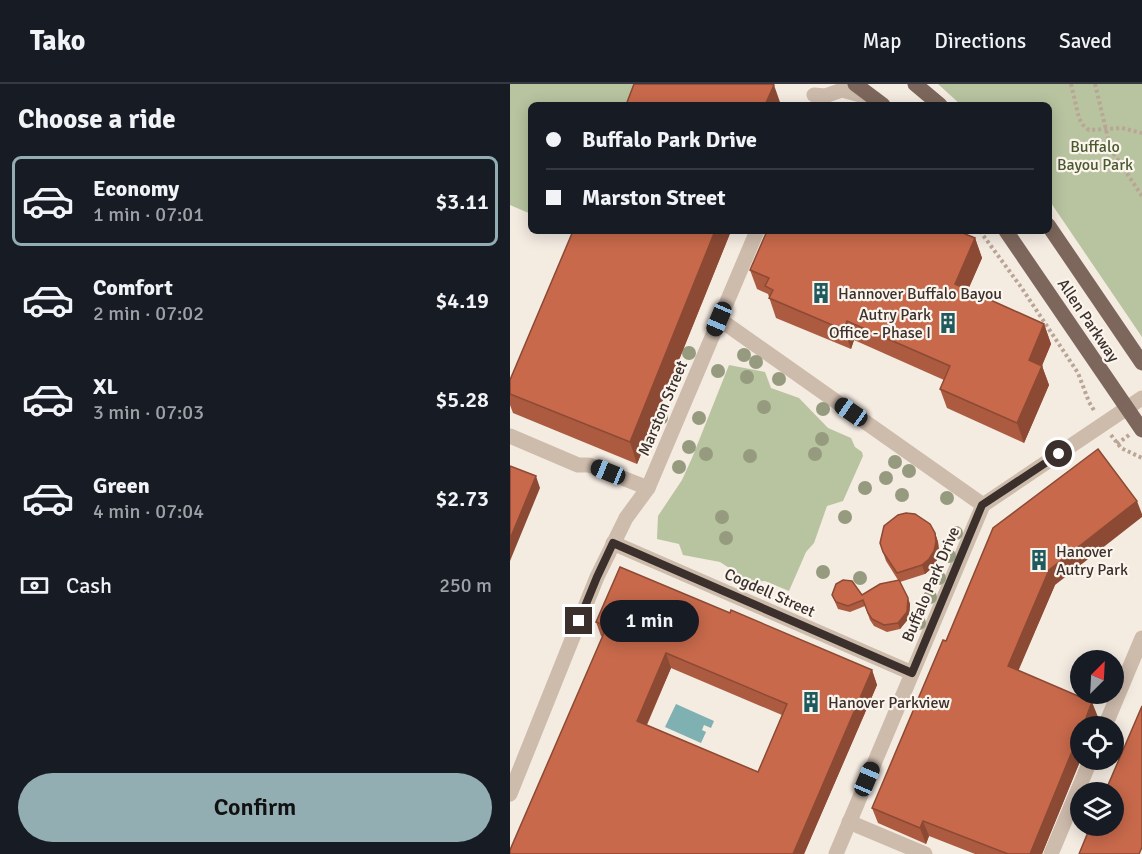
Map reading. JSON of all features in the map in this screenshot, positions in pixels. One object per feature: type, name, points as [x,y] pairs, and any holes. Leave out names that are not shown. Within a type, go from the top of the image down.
[{"type":"main road","points":[[855,84],[880,102]]},
{"type":"main road","points":[[915,84],[936,102]]},
{"type":"main road","name":"Allen Parkway","points":[[1052,231],[1142,363]]},
{"type":"main road","name":"Allen Parkway","points":[[1008,234],[1142,430]]},
{"type":"street","points":[[812,95],[825,96],[842,90],[880,102]]},
{"type":"street","name":"Marston Street","points":[[510,794],[597,577],[626,518],[648,488],[756,234]]},
{"type":"street","points":[[719,319],[982,505],[1142,399]]},
{"type":"street","points":[[510,436],[578,465],[589,465],[648,488]]},
{"type":"street","name":"Buffalo Park Drive","points":[[836,854],[982,505]]},
{"type":"street","name":"Cogdell Street","points":[[613,543],[912,673]]},
{"type":"street","points":[[1109,716],[1142,638]]},
{"type":"street","points":[[1051,854],[1086,770]]},
{"type":"street","points":[[849,822],[925,854]]},
{"type":"path","points":[[1071,84],[1083,125],[1089,130],[1122,128],[1142,133]]},
{"type":"path","points":[[1095,84],[1114,154],[1142,196]]},
{"type":"path","points":[[982,234],[1021,287],[1077,373],[1092,408]]},
{"type":"path","points":[[1117,444],[1142,458]]},
{"type":"green space","points":[[510,84],[651,84],[643,102],[528,102],[528,213],[510,205]]},
{"type":"green space","name":"Buffalo Bayou Park","points":[[938,84],[1142,84],[1142,337],[1052,204],[1052,102],[958,102]]},
{"type":"green space","points":[[729,365],[765,372],[771,388],[799,398],[828,428],[851,438],[855,447],[862,452],[863,456],[843,501],[827,506],[814,543],[806,552],[789,591],[765,581],[751,582],[720,562],[683,555],[679,544],[657,539],[658,516],[682,480]]},
{"type":"water","points":[[676,704],[714,721],[711,728],[704,725],[702,730],[706,732],[701,743],[665,727]]},
{"type":"building","points":[[634,84],[774,85],[766,102],[627,102]]},
{"type":"building","points":[[572,234],[714,234],[630,442],[510,394],[510,380]]},
{"type":"building","points":[[766,234],[965,234],[975,238],[955,284],[1044,324],[1029,360],[1042,366],[1017,423],[940,389],[950,366],[847,321],[844,330],[769,298],[773,290],[765,286],[769,278],[750,270]]},
{"type":"building","points":[[1098,449],[1137,501],[1049,570],[1008,666],[1070,693],[1070,704],[1091,704],[1087,716],[1070,716],[1070,756],[1030,854],[1008,854],[923,821],[920,828],[872,808],[993,528]]},
{"type":"building","points":[[510,466],[536,476],[510,539]]},
{"type":"building","points":[[915,514],[930,524],[935,533],[936,542],[934,551],[922,565],[897,573],[883,552],[880,543],[884,526],[898,515]]},
{"type":"building","name":"Hanover Parkview","points":[[620,567],[730,613],[731,610],[872,670],[793,854],[510,854],[607,626],[596,622]],"holes":[[[666,653],[787,704],[758,772],[637,721]]]},
{"type":"building","points":[[843,580],[852,581],[862,595],[880,584],[899,580],[908,598],[907,612],[898,623],[884,625],[872,619],[863,600],[848,606],[836,602],[832,595],[836,584]]},
{"type":"building","points":[[1142,706],[1142,847],[1139,854],[1079,854],[1086,836],[1124,836],[1124,782],[1109,782],[1114,770],[1124,770],[1124,748]]},
{"type":"place","name":"Hannover Buffalo Bayou","points":[[821,293]]},
{"type":"place","name":"Autry Park Office - Phase I","points":[[948,323]]},
{"type":"place","name":"Hanover Autry Park","points":[[1039,560]]},
{"type":"place","name":"Hanover Parkview","points":[[811,702]]},
{"type":"route","points":[[579,621],[613,543],[912,673],[982,505],[1059,454]]}]
